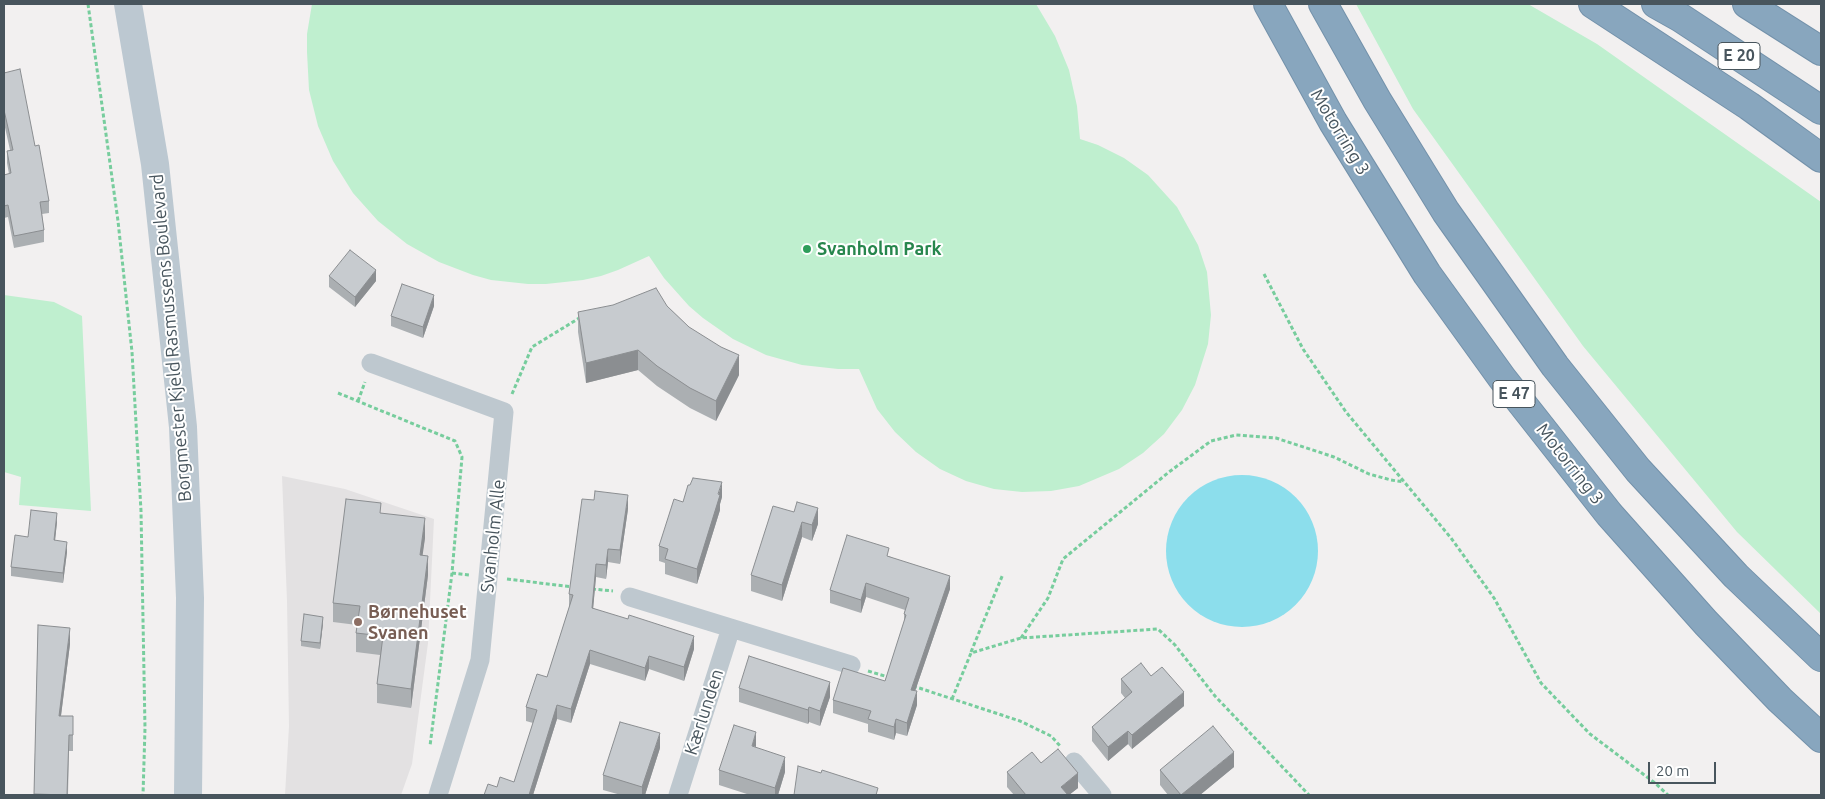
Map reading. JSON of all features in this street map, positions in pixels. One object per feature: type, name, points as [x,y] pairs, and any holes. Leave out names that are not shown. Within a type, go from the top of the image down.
[{"type":"highway","name":"Motorring 3","points":[[1268,4],[1333,122],[1422,266],[1502,378],[1628,536],[1706,623],[1780,700],[1821,738]]},
{"type":"highway","name":"E 47","points":[[1323,4],[1377,100],[1446,212],[1555,366],[1638,470],[1736,576],[1821,657]]},
{"type":"highway","points":[[1593,4],[1749,106],[1821,158]]},
{"type":"highway","name":"E 20","points":[[1656,4],[1681,18],[1821,110]]},
{"type":"highway","name":"E 20","points":[[1746,4],[1821,51]]},
{"type":"street","name":"Borgmester Kjeld Rasmussens Boulevard","points":[[128,4],[155,164],[183,427],[190,598],[188,795]]},
{"type":"street","points":[[371,364],[504,412]]},
{"type":"street","name":"Svanholm Alle","points":[[438,795],[480,660],[504,412]]},
{"type":"street","points":[[630,597],[851,665]]},
{"type":"street","name":"Kærlunden","points":[[678,795],[731,628]]},
{"type":"street","points":[[1074,762],[1102,795]]},
{"type":"path","points":[[88,4],[118,221],[132,352],[141,511],[144,620],[145,728],[143,795]]},
{"type":"path","points":[[1264,274],[1303,348],[1346,412],[1452,538],[1494,598],[1542,683],[1590,734],[1668,795]]},
{"type":"path","points":[[504,412],[532,347],[582,317]]},
{"type":"path","points":[[338,393],[455,441],[462,457],[452,573],[430,748]]},
{"type":"path","points":[[1021,638],[1048,598],[1063,559],[1169,472],[1211,441],[1236,435],[1276,438],[1334,457],[1369,474],[1404,482]]},
{"type":"path","points":[[452,573],[576,587]]},
{"type":"path","points":[[952,698],[1003,574]]},
{"type":"path","points":[[586,588],[615,591],[630,597]]},
{"type":"path","points":[[971,653],[1021,638],[1158,629],[1175,644],[1215,696],[1309,795]]},
{"type":"path","points":[[851,665],[897,680]]},
{"type":"path","points":[[906,683],[1020,721],[1050,736],[1074,762]]},
{"type":"shaded area","name":"Børnehuset Svanen","points":[[282,476],[345,489],[434,519],[428,643],[412,764],[401,795],[285,795],[289,726]]},
{"type":"green space","name":"Svanholm Park","points":[[312,4],[1036,4],[1055,36],[1069,70],[1077,106],[1080,139],[1098,145],[1124,158],[1148,175],[1177,207],[1198,245],[1207,272],[1211,315],[1208,344],[1195,385],[1182,410],[1164,434],[1143,453],[1119,469],[1079,486],[1051,491],[1022,492],[994,489],[966,481],[940,469],[916,452],[895,432],[877,409],[859,369],[802,365],[766,355],[733,339],[689,306],[664,278],[649,256],[601,276],[546,284],[491,280],[439,262],[407,244],[378,221],[353,193],[333,161],[318,126],[309,90],[307,34]]},
{"type":"green space","points":[[1356,4],[1528,4],[1597,44],[1821,202],[1821,614],[1737,532],[1583,346],[1413,109]]},
{"type":"green space","points":[[4,295],[54,302],[82,316],[91,511],[19,505],[21,477],[4,472]]},
{"type":"water","points":[[1242,475],[1271,481],[1284,488],[1295,498],[1305,509],[1312,522],[1318,551],[1312,580],[1305,593],[1295,604],[1284,614],[1271,621],[1242,627],[1213,621],[1200,614],[1189,604],[1179,593],[1172,580],[1166,551],[1172,522],[1179,509],[1189,498],[1200,488],[1213,481]]},
{"type":"building","points":[[20,69],[35,146],[39,145],[49,201],[40,202],[44,230],[14,236],[8,205],[4,206],[4,175],[11,173],[7,151],[13,150],[4,110],[4,73]]},
{"type":"building","points":[[350,250],[376,270],[355,297],[329,276]]},
{"type":"building","points":[[402,284],[434,295],[423,327],[391,316]]},
{"type":"building","points":[[656,288],[667,306],[689,327],[721,347],[739,355],[716,401],[690,388],[657,366],[638,350],[586,363],[578,312],[613,305]]},
{"type":"building","points":[[693,478],[722,482],[718,494],[720,495],[697,569],[665,559],[668,549],[659,546],[674,499],[683,502],[688,485],[690,485]]},
{"type":"building","points":[[595,491],[628,495],[620,550],[608,549],[606,565],[596,564],[592,608],[628,619],[629,615],[694,636],[684,667],[649,656],[645,668],[590,650],[571,709],[557,705],[529,795],[484,795],[488,784],[497,787],[500,777],[514,782],[537,710],[526,707],[537,674],[547,677],[573,595],[569,594],[582,499],[594,500]]},
{"type":"building","points":[[346,499],[381,503],[380,513],[425,518],[420,555],[428,556],[411,689],[377,684],[383,636],[356,633],[360,606],[333,603]]},
{"type":"building","points":[[797,502],[818,508],[812,525],[802,522],[782,585],[751,575],[773,506],[794,512]]},
{"type":"building","points":[[31,510],[57,513],[54,540],[67,542],[63,573],[11,567],[15,535],[28,537]]},
{"type":"building","points":[[847,535],[889,548],[887,556],[950,576],[911,690],[917,691],[907,723],[896,719],[894,727],[868,719],[871,711],[833,700],[843,668],[885,681],[906,615],[904,614],[909,598],[866,583],[861,600],[830,590]]},
{"type":"building","points":[[304,614],[323,617],[320,643],[301,641]]},
{"type":"building","points":[[38,625],[70,628],[59,716],[73,716],[73,735],[69,735],[67,795],[34,794]]},
{"type":"building","points":[[749,656],[830,682],[820,711],[809,707],[808,710],[739,688]]},
{"type":"building","points":[[1141,663],[1151,676],[1162,667],[1184,692],[1132,735],[1128,731],[1108,747],[1092,727],[1132,692],[1121,679]]},
{"type":"building","points":[[620,722],[660,733],[642,787],[603,775]]},
{"type":"building","points":[[734,725],[756,732],[752,746],[785,757],[775,788],[719,770]]},
{"type":"building","points":[[1213,726],[1234,752],[1181,795],[1160,770]]},
{"type":"building","points":[[1058,749],[1078,773],[1061,787],[1068,795],[1026,795],[1007,772],[1032,752],[1041,763]]},
{"type":"building","points":[[798,766],[821,773],[822,770],[878,788],[876,795],[794,795]]},
{"type":"place","name":"Svanholm Park","points":[[807,249]]},
{"type":"place","name":"Børnehuset Svanen","points":[[358,622]]}]
